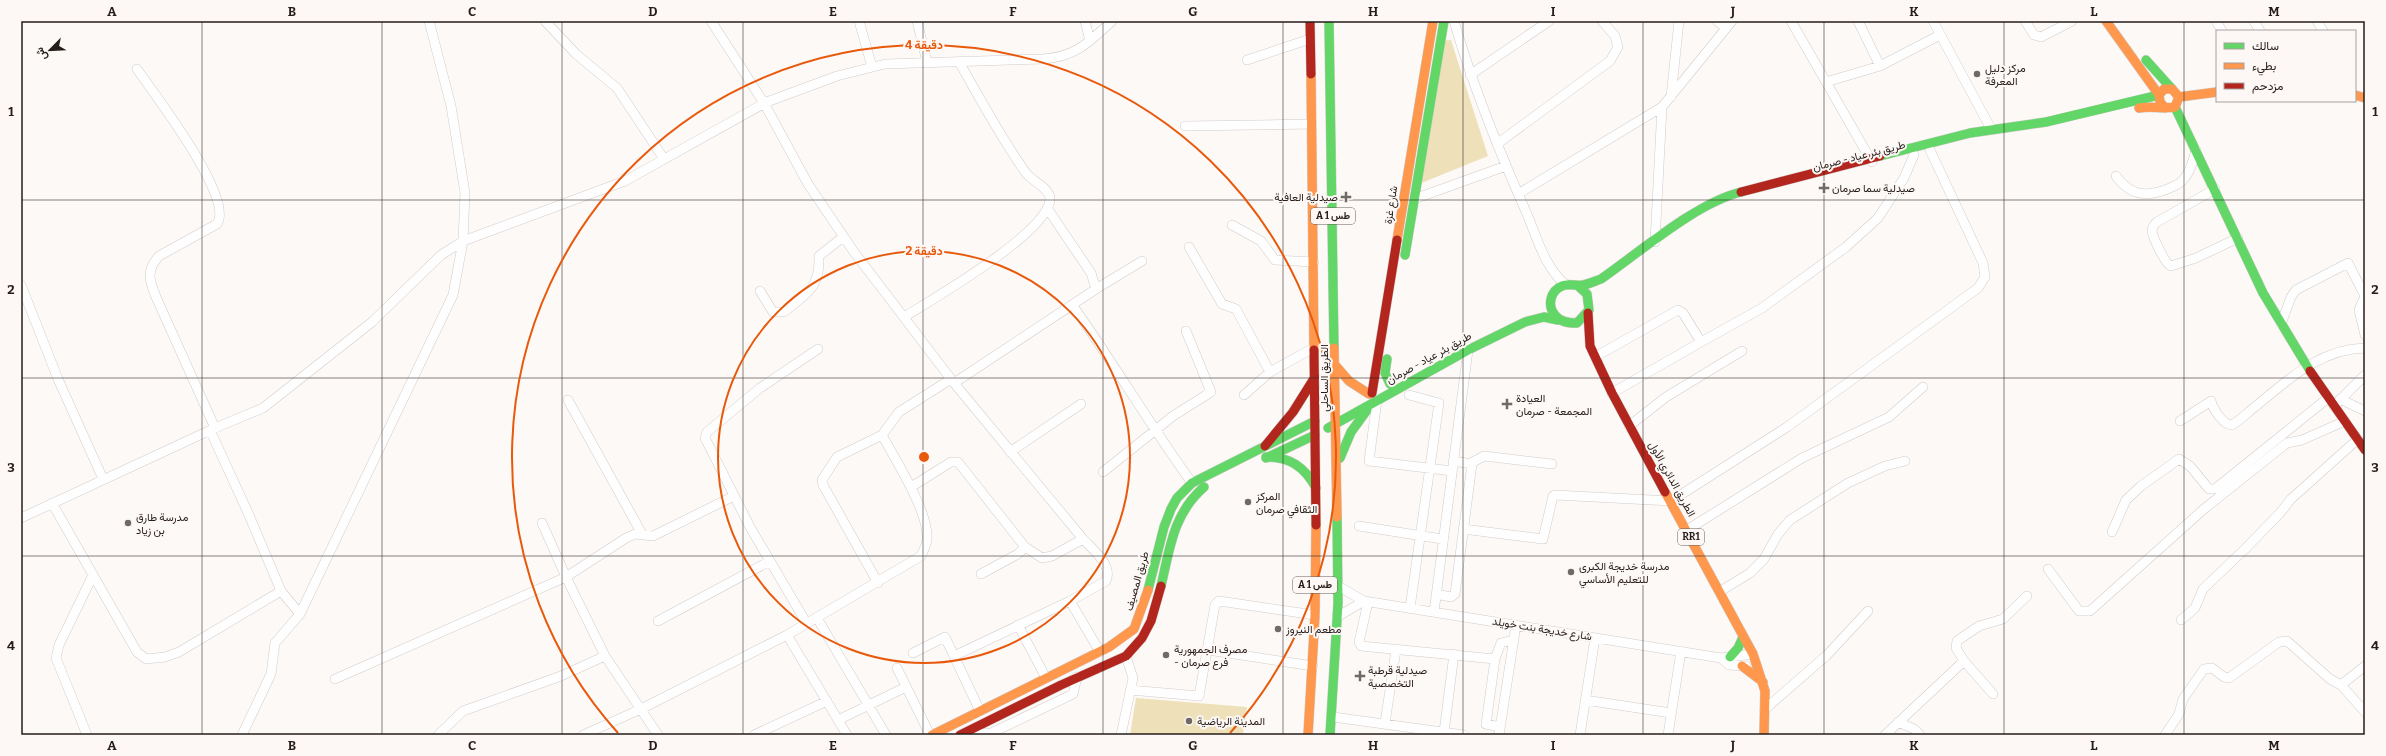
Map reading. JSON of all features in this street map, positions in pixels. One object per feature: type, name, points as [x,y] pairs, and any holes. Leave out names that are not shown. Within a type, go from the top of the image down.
[{"type":"main road","name":"الطريق الساحلي","points":[[1308,735],[1315,615],[1316,489],[1310,21]]},
{"type":"main road","name":"الطريق الساحلي","points":[[1329,21],[1335,365],[1339,410],[1336,424],[1338,466],[1338,618],[1330,735]]},
{"type":"main road","name":"شارع غزة","points":[[1373,396],[1433,21]]},
{"type":"main road","name":"شارع غزة","points":[[1390,384],[1385,374],[1444,21]]},
{"type":"main road","points":[[2106,21],[2148,76],[2159,94],[2160,102],[2170,107],[2196,150],[2263,293],[2306,365],[2334,401],[2345,421],[2365,450]]},
{"type":"main road","points":[[2117,21],[2154,71],[2179,97]]},
{"type":"main road","points":[[2159,94],[2164,89],[2172,89]]},
{"type":"main road","points":[[2170,107],[2179,97],[2216,92]]},
{"type":"main road","name":"طريق بئر عياد - صرمان","points":[[1590,302],[1596,292],[1604,284],[1718,206],[1739,198],[1991,129],[2046,122],[2159,94]]},
{"type":"main road","name":"طريق بئر عياد - صرمان","points":[[1578,286],[1601,279],[1699,210],[1725,197],[1872,162],[1914,155],[1994,136],[2046,131],[2151,106],[2170,107]]},
{"type":"main road","points":[[1541,303],[1553,295],[1559,288],[1566,285],[1578,286],[1586,292],[1590,302],[1588,314],[1590,346]]},
{"type":"main road","points":[[1553,295],[1552,312],[1590,346]]},
{"type":"main road","name":"طريق بئر عياد - صرمان","points":[[1356,401],[1373,396],[1467,346],[1523,312]]},
{"type":"main road","points":[[1561,321],[1578,323],[1588,314]]},
{"type":"main road","name":"طريق بئر عياد - صرمان","points":[[1316,435],[1336,424],[1390,384],[1467,346],[1531,319],[1544,317],[1561,321]]},
{"type":"main road","name":"الطريق الدائري الأول","points":[[1590,346],[1629,426],[1687,530],[1753,654],[1765,691],[1764,735]]},
{"type":"main road","points":[[1335,365],[1349,381],[1373,396],[1351,432],[1338,466]]},
{"type":"main road","points":[[1265,446],[1293,412],[1315,377]]},
{"type":"main road","points":[[1315,421],[1339,410]]},
{"type":"main road","name":"طريق المصيف","points":[[931,735],[1100,652],[1134,629],[1144,604],[1164,527],[1177,498],[1192,483],[1315,421]]},
{"type":"main road","points":[[964,733],[1077,677],[1126,656],[1143,637],[1157,607],[1175,531],[1189,500],[1197,491],[1214,481],[1316,435]]},
{"type":"main road","points":[[1260,460],[1279,457],[1297,463],[1311,477],[1316,489]]},
{"type":"main road","points":[[1725,657],[1743,637]]},
{"type":"main road","points":[[1742,666],[1763,682]]},
{"type":"street","points":[[242,735],[271,674],[275,643],[300,614],[427,346],[449,305],[463,241],[465,193],[451,106],[429,21]]},
{"type":"street","points":[[545,21],[576,54],[617,88],[664,159]]},
{"type":"street","points":[[711,21],[763,104],[808,184],[843,236],[952,381],[1082,539],[1103,561],[1108,576],[1106,581],[1070,601],[1018,624],[954,656]]},
{"type":"street","points":[[859,21],[872,67]]},
{"type":"street","points":[[917,21],[927,62]]},
{"type":"street","points":[[1085,21],[1090,41]]},
{"type":"street","points":[[21,518],[269,404],[372,322],[441,255],[463,241],[625,181],[763,104],[837,76],[872,67],[927,62],[1056,58],[1072,54],[1090,41],[1112,21]]},
{"type":"street","points":[[1454,21],[1470,75],[1506,166],[1550,266],[1566,285]]},
{"type":"street","points":[[1470,75],[1549,21]]},
{"type":"street","points":[[1497,144],[1610,61],[1618,47],[1616,36],[1602,21]]},
{"type":"street","points":[[1671,97],[1679,21]]},
{"type":"street","points":[[1518,194],[1662,107],[1729,24],[1717,21]]},
{"type":"street","points":[[1791,21],[1872,162]]},
{"type":"street","points":[[1858,21],[1880,66]]},
{"type":"street","points":[[1933,21],[1991,129]]},
{"type":"street","points":[[2025,21],[2034,35],[2041,37],[2072,21]]},
{"type":"street","points":[[2216,21],[2221,30]]},
{"type":"street","points":[[2254,21],[2259,30]]},
{"type":"street","points":[[2317,21],[2322,30]]},
{"type":"street","points":[[1826,82],[1880,66],[1940,35]]},
{"type":"street","points":[[1247,60],[1310,39]]},
{"type":"street","points":[[904,317],[964,279],[1016,243],[1027,234],[1047,208],[1050,199],[1048,192],[1032,181],[1014,156],[959,62]]},
{"type":"street","points":[[137,69],[186,139],[216,193],[221,208],[220,220],[217,224],[159,256],[154,262],[149,274],[156,297],[250,515],[281,591],[300,614]]},
{"type":"street","points":[[1655,242],[1662,107]]},
{"type":"street","points":[[1185,126],[1312,124]]},
{"type":"street","points":[[1463,529],[1543,539],[1552,496],[1555,495],[1671,501],[1787,427],[1983,284],[1985,277],[1983,264],[1930,150]]},
{"type":"street","points":[[2116,176],[2127,189],[2134,193],[2155,193],[2176,186],[2182,180],[2193,162],[2196,150]]},
{"type":"street","points":[[1612,393],[1762,308],[1846,247],[1878,218],[1904,178],[1914,155]]},
{"type":"street","points":[[1414,199],[1506,166]]},
{"type":"street","points":[[2215,189],[2157,222],[2153,226],[2153,233],[2166,263],[2175,265],[2196,258],[2238,238]]},
{"type":"street","points":[[1047,208],[1090,272],[1096,289]]},
{"type":"street","points":[[1232,225],[1261,241],[1276,260],[1314,262]]},
{"type":"street","points":[[760,290],[773,312],[784,312],[815,283],[819,274],[819,256],[843,236]]},
{"type":"street","points":[[1189,247],[1222,304],[1236,309],[1270,372]]},
{"type":"street","points":[[878,582],[822,482],[837,457],[882,435],[899,412],[1073,306],[1096,289],[1142,261]]},
{"type":"street","points":[[2281,324],[2291,297],[2296,290],[2348,263],[2364,296],[2359,310],[2365,335]]},
{"type":"street","points":[[1550,266],[1553,295]]},
{"type":"street","points":[[21,286],[58,379],[103,479]]},
{"type":"street","points":[[1073,306],[1109,358],[1154,431],[1192,483]]},
{"type":"street","points":[[1595,357],[1678,310],[1683,313],[1701,342]]},
{"type":"street","points":[[1103,472],[1173,416],[1211,392],[1186,331]]},
{"type":"street","points":[[1434,612],[1467,346]]},
{"type":"street","points":[[1244,395],[1270,372],[1315,347]]},
{"type":"street","points":[[2180,421],[2211,401],[2213,409],[2226,423],[2232,425],[2306,365],[2350,348],[2365,348]]},
{"type":"street","points":[[807,624],[734,496],[707,441],[707,432],[755,391],[818,350]]},
{"type":"street","points":[[1629,426],[1666,397],[1742,351]]},
{"type":"street","points":[[2112,532],[2126,500],[2141,486],[2179,459],[2190,466],[2209,489],[2215,489],[2334,401],[2365,375]]},
{"type":"street","points":[[1687,530],[1802,458],[1889,417],[1923,387]]},
{"type":"street","points":[[1409,395],[1439,403],[1410,608]]},
{"type":"street","points":[[1373,396],[1369,461],[1430,468],[1471,463],[1484,456],[1552,464]]},
{"type":"street","points":[[568,400],[642,534]]},
{"type":"street","points":[[2334,401],[2365,411]]},
{"type":"street","points":[[1010,452],[1081,404]]},
{"type":"street","points":[[2048,569],[2079,611],[2090,611],[2198,514],[2287,443],[2302,440],[2345,421]]},
{"type":"street","points":[[583,735],[641,709],[787,635],[915,561],[921,556],[927,543],[927,530],[911,487],[882,435]]},
{"type":"street","points":[[2181,620],[2194,608],[2203,590],[2246,549],[2291,499],[2358,439]]},
{"type":"street","points":[[1719,592],[1750,573],[1764,559],[1778,534],[1790,520],[1848,483],[1885,466],[1905,461]]},
{"type":"street","points":[[911,487],[951,462],[958,462],[1025,547],[1045,558],[1082,539]]},
{"type":"street","points":[[1436,594],[1454,596],[1471,463]]},
{"type":"street","points":[[335,679],[566,577],[626,538],[642,534],[653,536],[734,496]]},
{"type":"street","points":[[52,503],[137,652],[146,659],[165,657],[179,652],[281,591]]},
{"type":"street","points":[[542,523],[566,577],[605,656],[658,735]]},
{"type":"street","points":[[1359,526],[1442,539]]},
{"type":"street","points":[[981,574],[1018,554],[1025,547]]},
{"type":"street","points":[[658,621],[770,561]]},
{"type":"street","points":[[87,735],[56,658],[59,645],[93,576]]},
{"type":"street","points":[[1338,586],[1366,601]]},
{"type":"street","points":[[1993,694],[1964,661],[1956,648],[1957,642],[1979,626],[2003,619],[2027,596]]},
{"type":"street","points":[[1070,601],[1100,652]]},
{"type":"street","points":[[1130,690],[1197,697],[1208,650],[1215,605],[1218,601],[1315,615]]},
{"type":"street","points":[[1338,618],[1366,601]]},
{"type":"street","points":[[1366,601],[1359,644],[1361,646],[1495,659]]},
{"type":"street","name":"شارع خديجة بنت خويلد","points":[[1366,601],[1595,638],[1725,657]]},
{"type":"street","points":[[1764,710],[1827,655],[1868,611]]},
{"type":"street","points":[[817,618],[886,735]]},
{"type":"street","points":[[1018,624],[1046,678]]},
{"type":"street","points":[[1513,640],[1501,643],[1495,659],[1486,724],[1500,731],[1516,625]]},
{"type":"street","points":[[787,635],[847,735]]},
{"type":"street","points":[[912,653],[944,637],[980,711]]},
{"type":"street","points":[[1580,735],[1595,638]]},
{"type":"street","points":[[2165,735],[2178,714],[2182,699],[2204,669],[2212,668],[2224,677],[2229,678],[2283,640],[2330,679],[2341,684],[2365,712]]},
{"type":"street","points":[[1208,650],[1313,666]]},
{"type":"street","points":[[1385,723],[1396,650]]},
{"type":"street","points":[[1668,735],[1681,651]]},
{"type":"street","points":[[1444,732],[1454,654]]},
{"type":"street","points":[[1753,654],[1725,657],[1727,664],[1742,666],[1757,663]]},
{"type":"street","points":[[438,735],[463,712],[561,676],[605,656]]},
{"type":"street","points":[[1121,735],[1133,674],[1126,656]]},
{"type":"street","points":[[1885,735],[1964,661]]},
{"type":"street","points":[[2341,684],[2365,666]]},
{"type":"street","points":[[897,668],[931,735]]},
{"type":"street","points":[[838,720],[906,687]]},
{"type":"street","points":[[1585,700],[1671,714]]},
{"type":"street","points":[[754,735],[827,701]]},
{"type":"street","points":[[1332,717],[1385,723],[1464,735]]},
{"type":"street","points":[[1898,722],[1914,729],[1920,735]]},
{"type":"shaded area","points":[[1451,40],[1488,156],[1419,184],[1442,41]]},
{"type":"shaded area","name":"المدينة الرياضية","points":[[1136,698],[1247,707],[1243,735],[1130,735]]},
{"type":"traffic: fast","points":[[1329,21],[1334,348]]},
{"type":"traffic: fast","points":[[1405,255],[1444,21]]},
{"type":"traffic: fast","points":[[2146,60],[2172,89]]},
{"type":"traffic: fast","points":[[1880,156],[1970,133],[2046,122],[2159,95]]},
{"type":"traffic: fast","points":[[2175,107],[2263,293],[2310,371]]},
{"type":"traffic: fast","points":[[1578,286],[1587,294],[1589,310],[1577,323],[1562,321],[1555,315],[1551,307],[1552,295],[1558,288],[1567,285],[1585,285],[1601,279],[1687,217],[1706,206],[1741,192]]},
{"type":"traffic: fast","points":[[1328,428],[1468,350],[1525,322],[1544,317],[1558,320]]},
{"type":"traffic: fast","points":[[1387,359],[1385,373],[1390,384]]},
{"type":"traffic: fast","points":[[1340,458],[1351,432],[1367,410]]},
{"type":"traffic: fast","points":[[1148,590],[1164,527],[1177,498],[1192,483],[1315,421]]},
{"type":"traffic: fast","points":[[1266,458],[1315,435]]},
{"type":"traffic: fast","points":[[1266,457],[1275,457],[1289,461],[1296,465],[1307,474],[1316,488]]},
{"type":"traffic: fast","points":[[1161,586],[1170,545],[1179,520],[1194,497],[1204,487]]},
{"type":"traffic: fast","points":[[1330,735],[1338,603],[1337,517]]},
{"type":"traffic: fast","points":[[1730,657],[1738,648],[1743,637]]},
{"type":"traffic: slow","points":[[1397,240],[1433,21]]},
{"type":"traffic: slow","points":[[2106,21],[2159,95]]},
{"type":"traffic: slow","points":[[1311,74],[1314,350]]},
{"type":"traffic: slow","points":[[2139,108],[2148,107],[2162,108],[2166,108],[2175,107],[2179,97],[2172,89],[2164,89],[2159,95],[2160,102],[2165,108]]},
{"type":"traffic: slow","points":[[2179,97],[2216,92]]},
{"type":"traffic: slow","points":[[2356,95],[2365,98]]},
{"type":"traffic: slow","points":[[1334,348],[1337,517]]},
{"type":"traffic: slow","points":[[1335,365],[1349,381],[1369,394]]},
{"type":"traffic: slow","points":[[1665,492],[1753,654],[1765,691],[1764,735]]},
{"type":"traffic: slow","points":[[1308,735],[1315,615],[1316,525]]},
{"type":"traffic: slow","points":[[932,735],[1109,647],[1134,629],[1148,590]]},
{"type":"traffic: slow","points":[[1742,666],[1763,682]]},
{"type":"traffic: jam","points":[[1310,21],[1311,74]]},
{"type":"traffic: jam","points":[[1741,192],[1880,156]]},
{"type":"traffic: jam","points":[[1372,393],[1397,240]]},
{"type":"traffic: jam","points":[[1588,313],[1590,346],[1612,393],[1665,492]]},
{"type":"traffic: jam","points":[[1314,350],[1316,525]]},
{"type":"traffic: jam","points":[[2310,371],[2365,450]]},
{"type":"traffic: jam","points":[[1265,446],[1293,412],[1315,377]]},
{"type":"traffic: jam","points":[[960,735],[1061,685],[1126,656],[1142,638],[1151,621],[1161,586]]},
{"type":"place","name":"مركز دليل المعرفة","points":[[1977,74]]},
{"type":"place","name":"صيدلية سما صرمان","points":[[1824,188]]},
{"type":"place","name":"صيدلية العافية","points":[[1346,197]]},
{"type":"place","name":"العيادة المجمعة - صرمان","points":[[1507,404]]},
{"type":"place","name":"المركز الثقافي صرمان","points":[[1248,502]]},
{"type":"place","name":"مدرسة طارق بن زياد","points":[[128,523]]},
{"type":"place","name":"مدرسة خديجة الكبرى للتعليم الأساسي","points":[[1571,572]]},
{"type":"place","name":"مطعم النيروز","points":[[1278,629]]},
{"type":"place","name":"مصرف الجمهورية - فرع صرمان","points":[[1166,655]]},
{"type":"place","name":"صيدلية قرطبة التخصصية","points":[[1360,676]]},
{"type":"place","name":"المدينة الرياضية","points":[[1189,721]]}]
